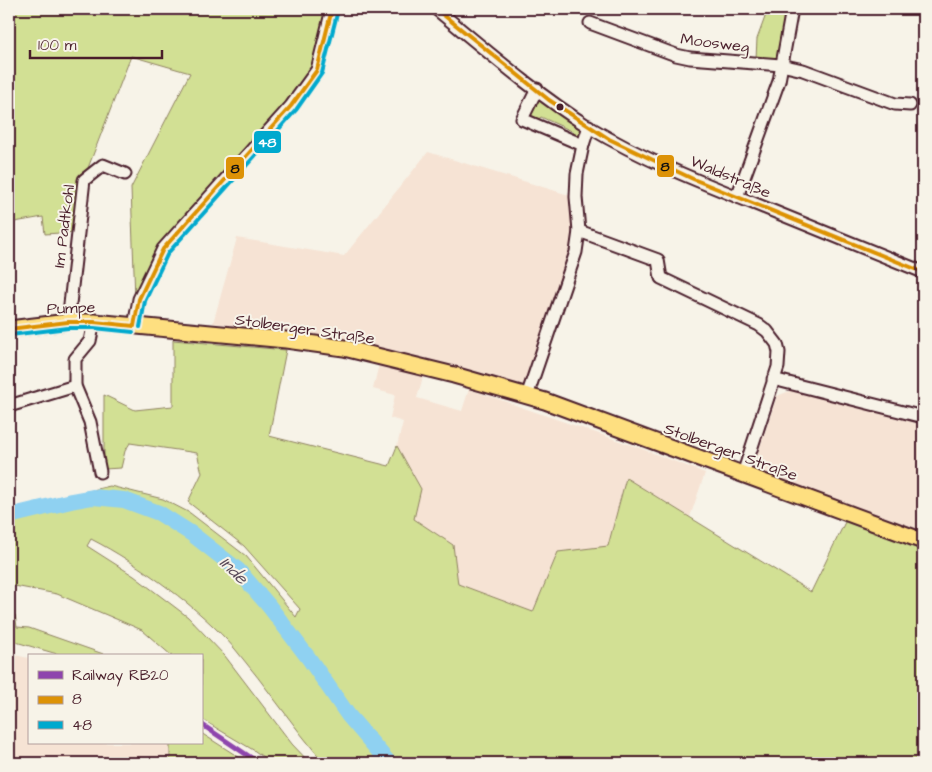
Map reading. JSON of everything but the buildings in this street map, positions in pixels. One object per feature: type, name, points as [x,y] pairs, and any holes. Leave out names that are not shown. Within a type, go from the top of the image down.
[{"type":"main road","name":"Pumpe","points":[[9,329],[68,322],[94,322],[134,326]]},
{"type":"main road","name":"Stolberger Straße","points":[[134,326],[286,340],[344,348],[454,375],[527,396],[923,541]]},
{"type":"street","points":[[134,326],[139,299],[163,249],[291,106],[318,70],[332,9]]},
{"type":"street","name":"Waldstraße","points":[[436,9],[517,76],[589,126],[632,151],[737,197],[923,272]]},
{"type":"street","points":[[737,197],[779,81],[792,9]]},
{"type":"street","name":"Moosweg","points":[[590,23],[676,55],[781,65],[803,70],[895,104],[910,105]]},
{"type":"street","points":[[537,89],[522,119],[583,145]]},
{"type":"street","points":[[527,396],[574,259],[579,231],[576,197],[577,174],[589,126]]},
{"type":"street","name":"Im Padtkohl","points":[[68,322],[84,180],[103,165],[125,174]]},
{"type":"street","points":[[579,231],[658,260],[661,278],[763,328],[773,337],[779,352],[778,367],[743,474]]},
{"type":"street","points":[[94,322],[90,341],[75,359],[75,386],[90,422],[100,472]]},
{"type":"street","points":[[773,379],[923,417]]},
{"type":"street","points":[[9,406],[75,386]]},
{"type":"shaded area","points":[[428,152],[572,196],[575,231],[572,251],[526,387],[384,349],[346,341],[213,323],[237,238],[344,256]]},
{"type":"shaded area","points":[[379,364],[423,377],[417,398],[462,411],[469,389],[637,447],[705,473],[690,517],[626,478],[608,547],[558,552],[533,612],[458,584],[453,545],[414,519],[421,489],[397,446],[403,422],[390,418],[395,395],[373,389]]},
{"type":"shaded area","points":[[792,390],[923,425],[923,528],[921,533],[752,471],[777,396]]},
{"type":"shaded area","points":[[9,654],[28,658],[28,744],[170,744],[170,763],[9,763]]},
{"type":"green space","points":[[9,9],[328,9],[315,69],[266,130],[194,208],[135,299],[131,188],[190,73],[131,56],[83,181],[75,232],[45,234],[43,217],[9,223],[12,140],[9,140]]},
{"type":"green space","points":[[768,9],[788,9],[779,59],[756,58],[757,39]]},
{"type":"green space","points":[[539,99],[583,132],[581,137],[577,139],[569,136],[574,132],[541,117],[535,122],[529,121],[528,113]]},
{"type":"green space","points":[[173,340],[286,350],[269,436],[389,466],[397,446],[421,489],[414,519],[453,545],[458,584],[533,612],[558,552],[608,546],[626,478],[811,592],[846,520],[923,549],[923,763],[324,763],[235,649],[205,618],[148,574],[91,539],[87,546],[134,576],[188,617],[225,656],[292,744],[310,763],[271,763],[255,751],[202,720],[202,654],[170,654],[142,630],[57,594],[9,585],[9,509],[110,486],[163,499],[190,513],[246,556],[296,617],[300,609],[244,546],[188,502],[202,473],[197,453],[130,443],[125,451],[121,468],[104,469],[104,395],[135,410],[173,406]]},
{"type":"green space","points":[[15,615],[17,627],[29,628],[103,654],[57,654],[9,640],[9,616]]},
{"type":"green space","points":[[202,734],[248,763],[170,763],[170,744],[202,744]]},
{"type":"waterway","name":"Inde","points":[[9,516],[93,497],[124,500],[159,513],[192,534],[238,570],[269,606],[310,660],[348,715],[389,763]]},
{"type":"rail line","name":"RB20","points":[[202,725],[259,763]]},
{"type":"transit line","name":"8","points":[[134,326],[139,299],[163,249],[291,106],[317,70],[332,9]]},
{"type":"transit line","name":"8","points":[[436,9],[549,100],[609,139],[693,179],[923,272]]},
{"type":"transit line","name":"48","points":[[140,327],[145,301],[168,253],[296,110],[322,73],[338,10]]},
{"type":"transit line","name":"8","points":[[9,329],[68,322],[94,322],[134,326]]},
{"type":"transit line","name":"48","points":[[10,335],[68,328],[94,328],[133,332]]}]
